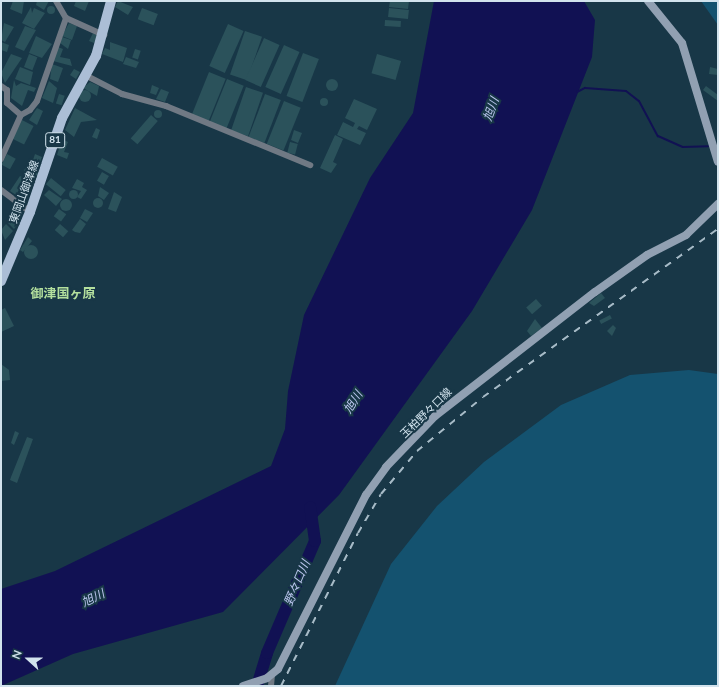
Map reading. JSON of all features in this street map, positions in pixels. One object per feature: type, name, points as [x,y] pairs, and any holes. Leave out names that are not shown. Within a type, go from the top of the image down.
[{"type":"main road","name":"東岡山御津線","points":[[1,281],[30,212],[62,118],[104,35],[111,1]]},
{"type":"main road","points":[[648,1],[682,43],[718,162]]},
{"type":"main road","name":"玉柏野々口線","points":[[269,676],[282,662],[366,495],[386,467],[453,400],[647,255],[686,235],[718,204]]},
{"type":"main road","points":[[246,685],[269,676]]},
{"type":"street","points":[[56,1],[66,18],[104,35]]},
{"type":"street","points":[[1,159],[21,115],[37,101],[66,18]]},
{"type":"street","points":[[85,75],[122,94],[166,106],[310,165]]},
{"type":"street","points":[[1,86],[7,90],[7,103],[21,115]]},
{"type":"street","points":[[1,190],[30,212]]},
{"type":"street","points":[[269,676],[270,686]]},
{"type":"shaded area","points":[[701,1],[718,1],[718,25]]},
{"type":"shaded area","points":[[689,370],[718,374],[718,686],[335,686],[391,564],[437,506],[484,462],[561,405],[630,375]]},
{"type":"water","name":"旭川","points":[[434,1],[584,1],[595,20],[592,57],[532,210],[472,311],[339,495],[223,612],[73,654],[1,686],[1,589],[55,571],[271,466],[285,429],[288,391],[304,315],[370,178],[413,113]]},
{"type":"building","points":[[13,1],[24,1],[22,14],[10,9]]},
{"type":"building","points":[[37,1],[49,1],[44,10],[36,5]]},
{"type":"building","points":[[76,1],[89,1],[85,11],[74,6]]},
{"type":"building","points":[[118,1],[133,7],[128,15],[115,7]]},
{"type":"building","points":[[390,1],[409,1],[408,9],[389,7]]},
{"type":"building","points":[[49,6],[53,6],[55,10],[53,14],[49,14],[47,12],[47,8]]},
{"type":"building","points":[[31,7],[32,13],[34,8],[45,13],[34,29],[22,23]]},
{"type":"building","points":[[142,8],[158,14],[154,25],[138,19]]},
{"type":"building","points":[[389,8],[409,10],[408,19],[388,17]]},
{"type":"building","points":[[385,20],[401,21],[401,27],[385,26]]},
{"type":"building","points":[[4,23],[14,27],[5,42],[1,40]]},
{"type":"building","points":[[69,23],[77,26],[72,40],[62,36]]},
{"type":"building","points":[[228,24],[244,31],[225,73],[209,66]]},
{"type":"building","points":[[25,26],[36,30],[24,51],[15,47]]},
{"type":"building","points":[[245,31],[262,37],[247,80],[230,74]]},
{"type":"building","points":[[93,33],[98,36],[94,43],[89,41]]},
{"type":"building","points":[[36,36],[52,44],[42,58],[29,53]]},
{"type":"building","points":[[62,37],[71,40],[68,49],[60,43]]},
{"type":"building","points":[[264,38],[280,45],[261,87],[245,80]]},
{"type":"building","points":[[1,42],[9,45],[7,52],[1,50]]},
{"type":"building","points":[[110,42],[127,48],[123,62],[102,54],[105,48],[110,50]]},
{"type":"building","points":[[284,45],[300,52],[281,94],[265,87]]},
{"type":"building","points":[[58,47],[63,49],[60,57],[70,59],[72,66],[53,61]]},
{"type":"building","points":[[135,49],[141,51],[138,59],[132,58]]},
{"type":"building","points":[[303,53],[319,59],[302,102],[287,96]]},
{"type":"building","points":[[11,54],[22,58],[5,83],[1,73]]},
{"type":"building","points":[[29,54],[37,57],[32,70],[24,67]]},
{"type":"building","points":[[377,54],[401,61],[396,80],[371,73]]},
{"type":"building","points":[[126,57],[139,62],[136,68],[123,64]]},
{"type":"building","points":[[52,64],[63,68],[58,82],[50,79]]},
{"type":"building","points":[[20,67],[33,72],[30,85],[15,79]]},
{"type":"building","points":[[710,67],[718,69],[718,75],[709,74]]},
{"type":"building","points":[[74,69],[80,72],[76,79],[70,75]]},
{"type":"building","points":[[209,72],[226,79],[208,121],[192,115]]},
{"type":"building","points":[[227,79],[244,86],[226,128],[210,122]]},
{"type":"building","points":[[330,79],[334,79],[338,85],[334,91],[330,91],[326,87],[326,83]]},
{"type":"building","points":[[14,80],[16,86],[21,83],[36,88],[34,92],[28,90],[22,106],[11,98]]},
{"type":"building","points":[[49,81],[57,88],[53,103],[42,98]]},
{"type":"building","points":[[90,82],[99,86],[97,96],[83,88]]},
{"type":"building","points":[[152,85],[159,88],[156,95],[150,93]]},
{"type":"building","points":[[706,86],[718,95],[718,101],[703,90]]},
{"type":"building","points":[[246,87],[263,93],[248,136],[231,130]]},
{"type":"building","points":[[161,89],[169,92],[165,102],[156,99]]},
{"type":"building","points":[[85,90],[89,92],[91,96],[89,100],[85,102],[81,100],[79,96],[81,92]]},
{"type":"building","points":[[59,94],[65,96],[62,105],[56,104]]},
{"type":"building","points":[[265,94],[281,100],[264,143],[249,137]]},
{"type":"building","points":[[324,98],[327,99],[327,105],[324,106],[321,105],[320,102],[321,99]]},
{"type":"building","points":[[354,99],[377,109],[367,130],[359,126],[357,129],[366,133],[360,145],[337,135],[343,122],[353,127],[355,123],[345,118]]},
{"type":"building","points":[[284,101],[301,108],[283,150],[267,144]]},
{"type":"building","points":[[37,108],[43,111],[37,125],[29,120]]},
{"type":"building","points":[[75,108],[97,120],[81,122],[74,137],[65,130]]},
{"type":"building","points":[[156,110],[160,110],[162,114],[160,118],[156,118],[154,116],[154,112]]},
{"type":"building","points":[[151,115],[158,121],[137,144],[131,138]]},
{"type":"building","points":[[22,120],[34,126],[24,145],[12,139]]},
{"type":"building","points":[[96,128],[100,130],[97,139],[92,137]]},
{"type":"building","points":[[294,130],[302,133],[298,143],[291,140]]},
{"type":"building","points":[[335,135],[343,139],[333,162],[337,164],[331,173],[320,168]]},
{"type":"building","points":[[62,139],[68,142],[64,152],[69,153],[67,159],[57,155]]},
{"type":"building","points":[[290,142],[298,144],[295,155],[287,153]]},
{"type":"building","points":[[7,154],[16,159],[10,169],[1,164]]},
{"type":"building","points":[[35,154],[42,157],[40,162],[33,160]]},
{"type":"building","points":[[102,158],[118,167],[113,175],[97,167]]},
{"type":"building","points":[[31,165],[36,167],[38,172],[36,177],[31,179],[26,177],[24,172],[26,167]]},
{"type":"building","points":[[102,172],[109,176],[104,185],[97,181]]},
{"type":"building","points":[[20,176],[34,184],[26,190],[21,186],[16,195],[10,191]]},
{"type":"building","points":[[51,178],[66,190],[61,196],[46,184]]},
{"type":"building","points":[[77,179],[84,183],[82,187],[87,190],[81,199],[77,197],[81,191],[72,188]]},
{"type":"building","points":[[100,187],[109,193],[104,200],[98,196]]},
{"type":"building","points":[[73,189],[78,194],[73,199],[68,194]]},
{"type":"building","points":[[49,190],[62,199],[56,206],[44,195]]},
{"type":"building","points":[[114,192],[122,197],[116,212],[108,209]]},
{"type":"building","points":[[98,198],[103,203],[98,208],[93,203]]},
{"type":"building","points":[[64,199],[68,199],[72,205],[68,211],[64,211],[60,207],[60,203]]},
{"type":"building","points":[[59,209],[66,214],[61,222],[54,216]]},
{"type":"building","points":[[85,209],[93,213],[87,222],[80,218]]},
{"type":"building","points":[[14,217],[20,222],[14,229],[8,223]]},
{"type":"building","points":[[80,219],[86,224],[80,233],[72,230]]},
{"type":"building","points":[[6,224],[13,231],[5,240],[1,230]]},
{"type":"building","points":[[60,224],[68,231],[63,237],[55,230]]},
{"type":"building","points":[[28,237],[32,241],[23,252],[20,250]]},
{"type":"building","points":[[28,245],[34,245],[38,249],[38,255],[34,259],[28,259],[24,255],[24,249]]},
{"type":"building","points":[[601,293],[605,298],[594,306],[589,303]]},
{"type":"building","points":[[536,299],[542,306],[532,314],[526,308]]},
{"type":"building","points":[[5,308],[14,326],[1,332],[1,310]]},
{"type":"building","points":[[610,315],[612,319],[601,324],[599,320]]},
{"type":"building","points":[[535,319],[542,328],[531,336],[527,331]]},
{"type":"building","points":[[613,325],[616,328],[612,336],[607,331]]},
{"type":"building","points":[[1,364],[9,370],[10,380],[1,381]]},
{"type":"building","points":[[15,431],[19,433],[14,445],[11,443]]},
{"type":"building","points":[[27,437],[33,439],[17,483],[10,480]]},
{"type":"waterway","points":[[577,92],[585,88],[626,91],[639,101],[658,136],[683,147],[708,146]]},
{"type":"waterway","name":"野々口川","points":[[257,686],[267,653],[315,541],[310,507]]},
{"type":"railway","points":[[281,686],[358,533],[381,494],[417,451],[483,397],[718,229]]},
{"type":"district","name":"御津国ヶ原","points":[[63,293]]}]
